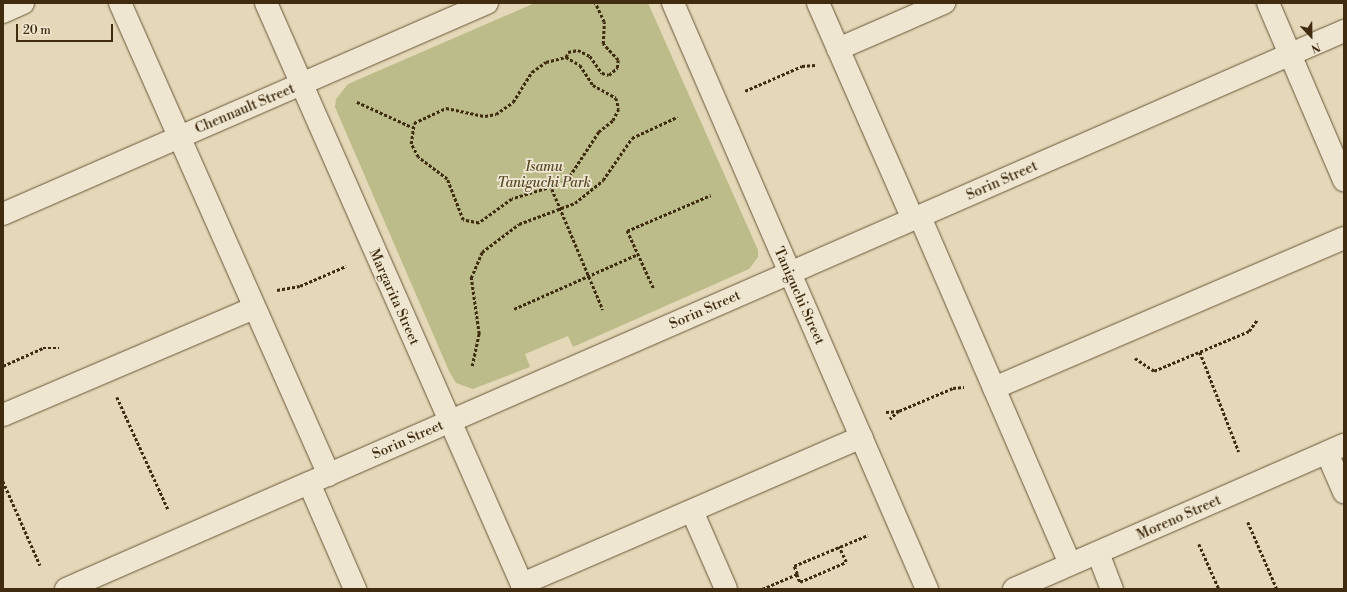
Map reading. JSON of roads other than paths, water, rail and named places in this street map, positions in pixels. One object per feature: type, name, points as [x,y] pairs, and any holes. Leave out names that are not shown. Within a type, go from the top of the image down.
[{"type":"street","points":[[3,12],[24,3]]},
{"type":"street","points":[[120,3],[181,137],[253,305],[329,475]]},
{"type":"street","name":"Margarita Street","points":[[266,3],[523,586]]},
{"type":"street","name":"Chennault Street","points":[[3,214],[487,3]]},
{"type":"street","name":"Taniguchi Street","points":[[673,3],[927,589]]},
{"type":"street","points":[[818,3],[994,388],[1070,564]]},
{"type":"street","points":[[840,52],[944,3]]},
{"type":"street","points":[[1268,3],[1344,180]]},
{"type":"street","name":"Sorin Street","points":[[66,589],[1344,31]]},
{"type":"street","points":[[994,388],[1344,238]]},
{"type":"street","points":[[3,415],[253,305]]},
{"type":"street","points":[[523,586],[862,437]]},
{"type":"street","points":[[1335,449],[1344,492]]},
{"type":"street","name":"Moreno Street","points":[[1014,589],[1335,449]]},
{"type":"street","points":[[309,483],[355,589]]},
{"type":"street","points":[[692,511],[726,589]]},
{"type":"street","points":[[1098,553],[1112,589]]},
{"type":"park label","name":"Isamu Taniguchi Park","points":[[544,176]]}]
